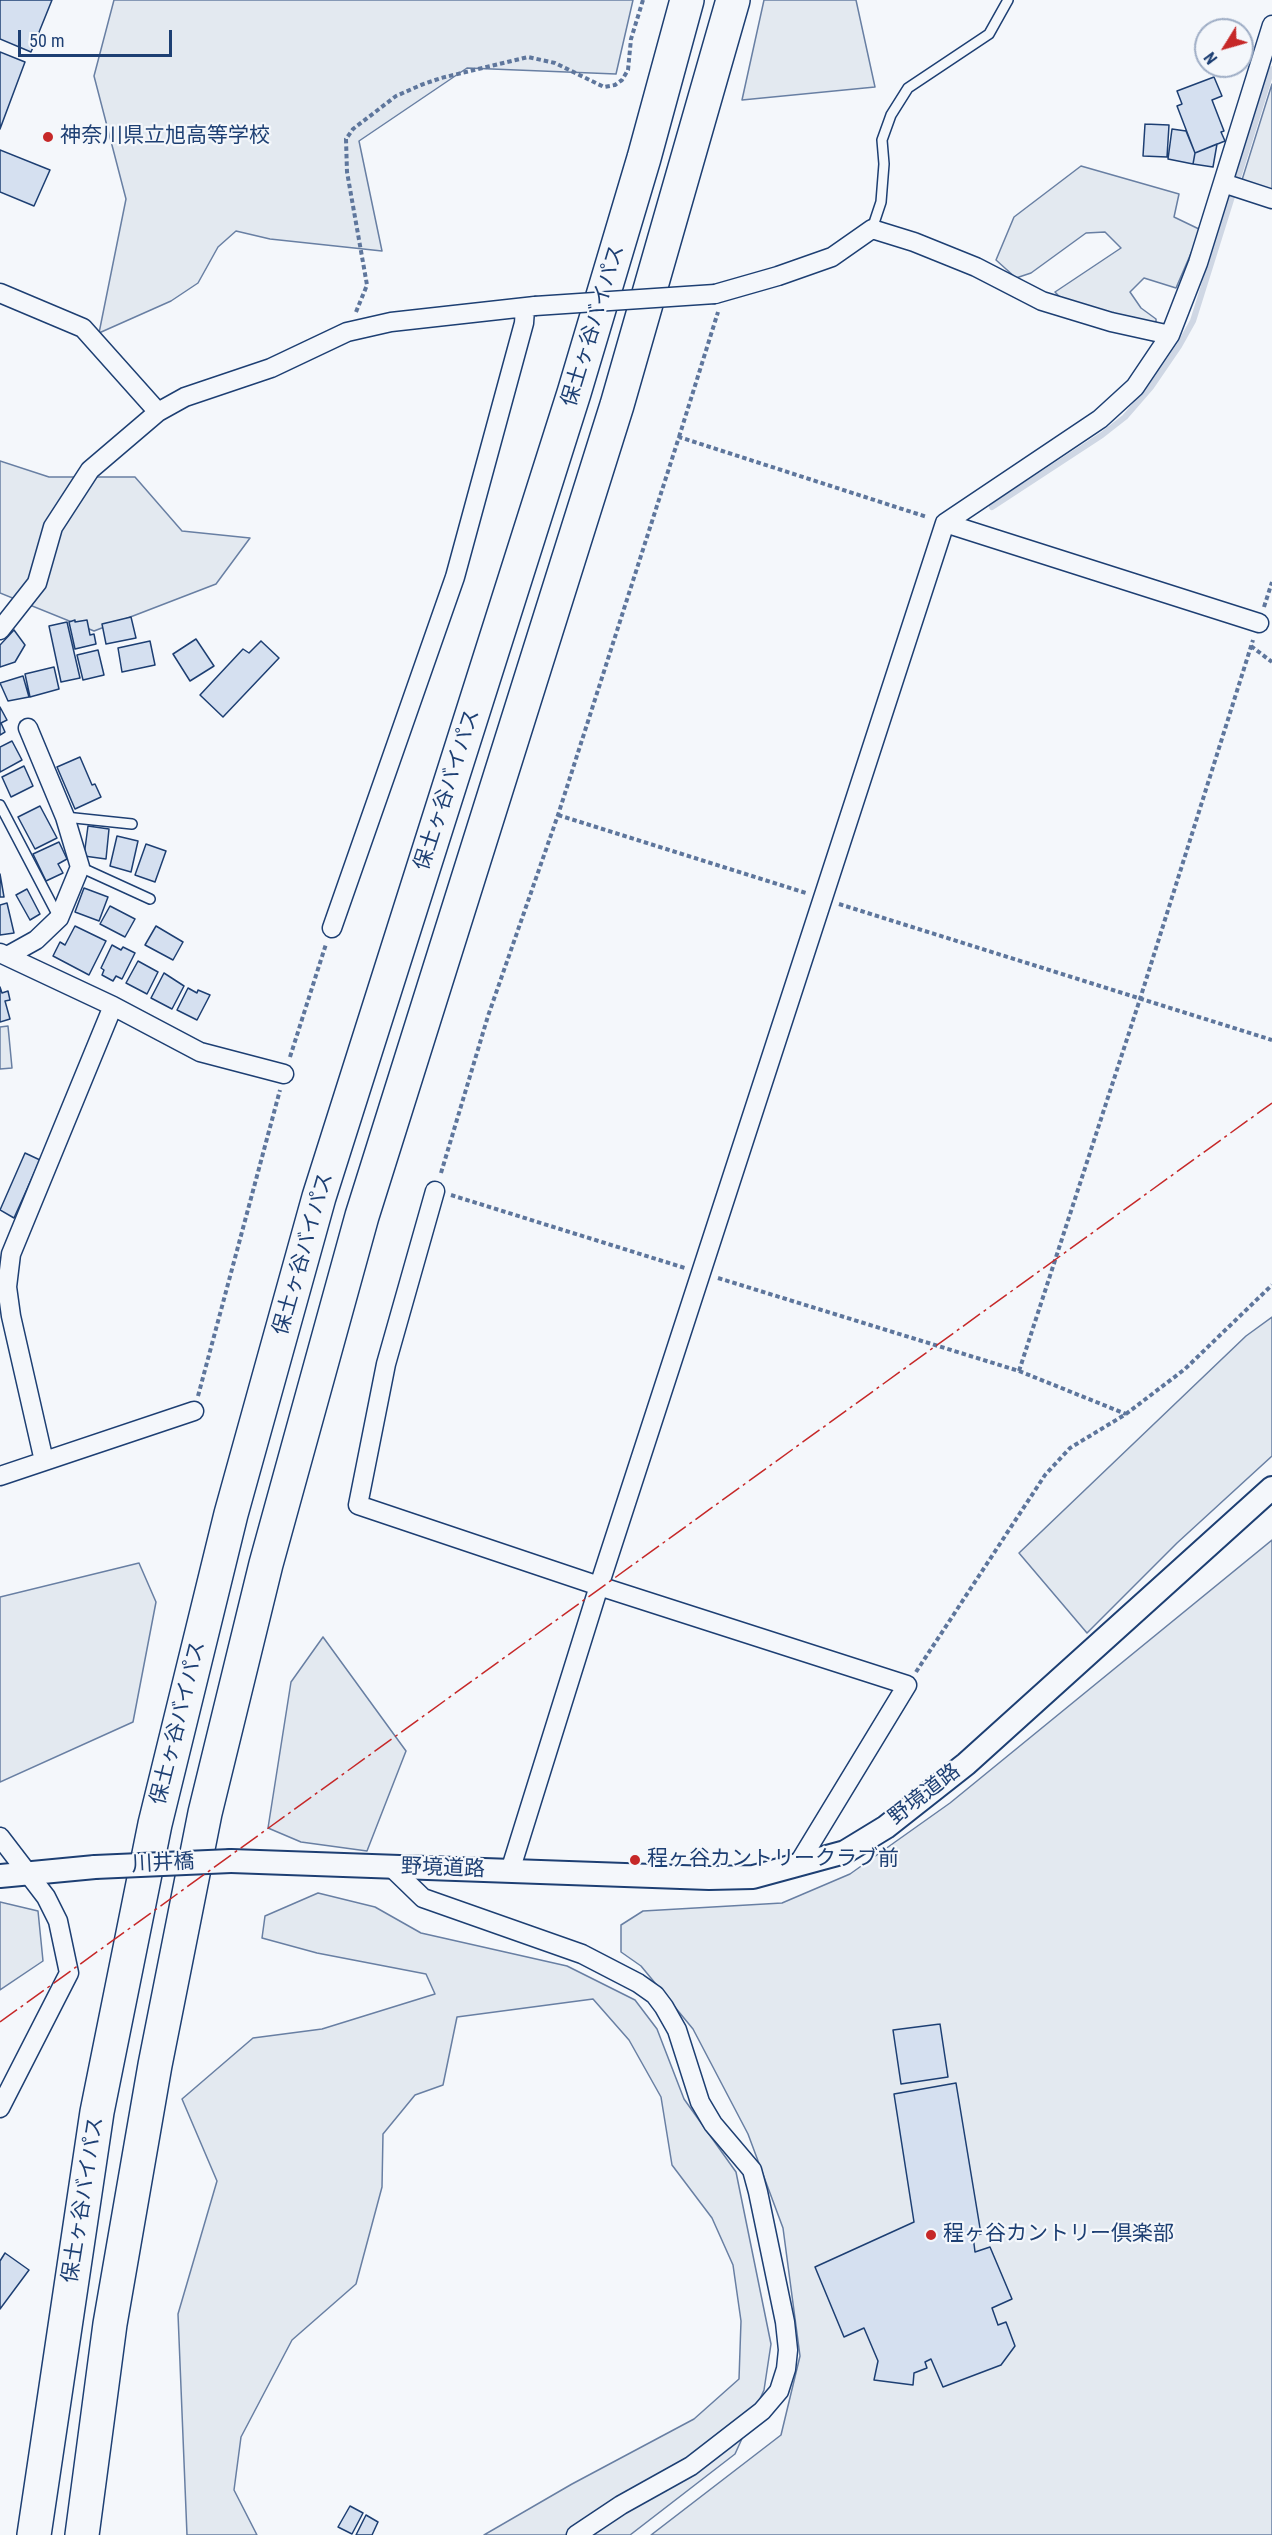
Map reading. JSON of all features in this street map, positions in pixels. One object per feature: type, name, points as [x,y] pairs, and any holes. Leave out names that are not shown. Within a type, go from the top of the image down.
[{"type":"highway","name":"保土ヶ谷バイパス","points":[[34,2535],[97,2112],[154,1824],[231,1514],[319,1197],[571,404],[644,158],[687,0]]},
{"type":"highway","name":"保土ヶ谷バイパス","points":[[82,2535],[110,2324],[155,2065],[205,1814],[266,1564],[362,1216],[616,405],[733,0]]},
{"type":"street","points":[[510,1871],[599,1586],[703,1273],[822,898],[945,523],[1100,419],[1135,387],[1170,335],[1198,262],[1272,25]]},
{"type":"street","points":[[1223,183],[1272,199]]},
{"type":"street","points":[[0,630],[37,583],[53,527],[90,470],[158,412],[185,397],[271,368],[347,332],[391,322],[720,293],[832,257],[872,229],[914,242],[976,267],[1042,301],[1111,322],[1170,335]]},
{"type":"street","points":[[0,293],[82,328],[158,412]]},
{"type":"street","points":[[332,928],[455,577],[530,308]]},
{"type":"street","points":[[945,523],[1259,623]]},
{"type":"street","points":[[4,954],[36,940],[60,918],[80,867],[65,817],[28,728]]},
{"type":"street","points":[[4,954],[20,964],[113,1006],[200,1052],[284,1074]]},
{"type":"street","points":[[44,1461],[11,1316],[7,1287],[11,1254],[113,1006]]},
{"type":"street","points":[[435,1191],[386,1364],[358,1505],[599,1586],[907,1685],[798,1866]]},
{"type":"street","points":[[0,1476],[194,1411]]},
{"type":"street","name":"野境道路","points":[[231,1861],[709,1878],[753,1877],[844,1852],[886,1827],[966,1764],[1272,1488]]},
{"type":"street","points":[[0,1838],[46,1897],[58,1921],[69,1973],[0,2108]]},
{"type":"street","name":"川井橋","points":[[29,1874],[95,1867],[231,1861]]},
{"type":"street","points":[[391,1867],[423,1898],[582,1954],[638,1983],[655,1995],[677,2030],[700,2102],[713,2124],[752,2170],[787,2340],[786,2369],[778,2391],[762,2411],[691,2466],[621,2505],[576,2535]]},
{"type":"street","points":[[0,1876],[29,1874]]},
{"type":"lane","points":[[872,229],[881,202],[884,164],[882,140],[891,115],[908,88],[989,34],[1008,0]]},
{"type":"lane","points":[[0,805],[60,918]]},
{"type":"lane","points":[[65,817],[132,824]]},
{"type":"lane","points":[[80,867],[150,899]]},
{"type":"path","points":[[347,332],[367,285],[347,172],[346,140],[353,129],[396,96],[421,85],[528,57],[555,63],[604,87],[615,85],[622,80],[628,70],[631,39],[643,0]]},
{"type":"path","points":[[720,293],[680,437],[558,815],[488,1016],[435,1191],[1019,1371],[1126,1414]]},
{"type":"path","points":[[680,437],[945,523]]},
{"type":"path","points":[[1019,1371],[1272,582]]},
{"type":"path","points":[[1251,646],[1272,662]]},
{"type":"path","points":[[558,815],[1272,1040]]},
{"type":"path","points":[[194,1411],[284,1074],[332,928]]},
{"type":"path","points":[[907,1685],[1045,1475],[1070,1448],[1126,1414],[1185,1369],[1272,1285]]},
{"type":"shaded area","points":[[114,0],[633,0],[616,74],[467,68],[359,141],[382,251],[270,239],[236,231],[218,247],[198,283],[171,301],[99,333],[126,199],[94,76]]},
{"type":"shaded area","points":[[764,0],[856,0],[875,87],[742,100]]},
{"type":"shaded area","points":[[1272,84],[1272,190],[1242,180]]},
{"type":"shaded area","points":[[1081,166],[1179,194],[1174,217],[1201,230],[1176,288],[1144,278],[1130,292],[1141,308],[1156,319],[1156,326],[1073,311],[1055,292],[1121,248],[1105,232],[1086,233],[1031,273],[1016,278],[996,260],[1014,217]]},
{"type":"shaded area","points":[[0,461],[49,477],[135,477],[182,531],[250,538],[216,584],[94,631],[0,593]]},
{"type":"shaded area","points":[[8,1026],[12,1068],[0,1069],[0,1027]]},
{"type":"shaded area","points":[[1272,1317],[1272,1456],[1177,1543],[1087,1633],[1019,1553],[1246,1336]]},
{"type":"shaded area","name":"程ヶ谷カントリー倶楽部","points":[[1272,1540],[1272,2535],[651,2535],[781,2435],[800,2356],[783,2228],[748,2134],[693,2029],[641,1966],[621,1952],[621,1925],[643,1911],[782,1903],[850,1874],[950,1803]]},
{"type":"shaded area","points":[[139,1563],[156,1602],[133,1722],[0,1782],[0,1597]]},
{"type":"shaded area","points":[[323,1637],[406,1751],[367,1851],[301,1842],[268,1828],[291,1682]]},
{"type":"shaded area","points":[[318,1893],[375,1907],[421,1933],[567,1966],[635,2000],[657,2029],[684,2099],[736,2172],[771,2344],[764,2390],[735,2454],[630,2535],[484,2535],[572,2484],[694,2419],[739,2379],[741,2321],[733,2265],[712,2218],[672,2165],[661,2097],[629,2040],[593,1999],[457,2017],[443,2085],[415,2095],[383,2134],[382,2187],[356,2284],[292,2340],[241,2437],[234,2490],[257,2535],[187,2535],[178,2314],[217,2181],[182,2099],[253,2038],[322,2029],[435,1994],[426,1974],[317,1953],[262,1938],[265,1916]]},
{"type":"shaded area","points":[[0,1902],[38,1911],[43,1961],[0,1990]]},
{"type":"building","points":[[0,0],[52,0],[31,52],[0,39]]},
{"type":"building","points":[[0,52],[25,62],[0,129]]},
{"type":"building","points":[[1214,78],[1222,96],[1212,100],[1224,131],[1221,132],[1225,141],[1195,153],[1177,106],[1182,104],[1177,91]]},
{"type":"building","points":[[1145,124],[1169,125],[1167,157],[1143,156]]},
{"type":"building","points":[[1172,129],[1186,131],[1195,153],[1193,164],[1168,159]]},
{"type":"building","points":[[1217,144],[1213,167],[1193,164],[1195,153]]},
{"type":"building","points":[[0,150],[50,170],[34,206],[0,192]]},
{"type":"building","points":[[131,617],[136,638],[106,644],[102,624]]},
{"type":"building","points":[[75,620],[75,622],[87,620],[90,635],[94,634],[96,644],[75,649],[69,622]]},
{"type":"building","points":[[67,622],[80,678],[61,682],[49,626]]},
{"type":"building","points":[[14,630],[25,645],[15,662],[0,667],[0,645]]},
{"type":"building","points":[[196,639],[214,666],[190,681],[173,654]]},
{"type":"building","points":[[150,641],[155,665],[122,672],[118,648]]},
{"type":"building","points":[[261,641],[279,658],[223,717],[200,695],[243,649],[249,653]]},
{"type":"building","points":[[98,650],[104,675],[83,680],[77,655]]},
{"type":"building","points":[[54,667],[59,689],[30,697],[25,674]]},
{"type":"building","points":[[23,676],[29,697],[8,701],[0,683]]},
{"type":"building","points":[[0,707],[7,720],[1,723],[5,732],[0,735]]},
{"type":"building","points":[[12,741],[22,760],[0,772],[0,747]]},
{"type":"building","points":[[80,757],[92,785],[95,784],[101,797],[75,809],[57,767]]},
{"type":"building","points":[[24,766],[33,786],[11,797],[2,777]]},
{"type":"building","points":[[40,806],[57,838],[35,849],[18,817]]},
{"type":"building","points":[[88,826],[109,829],[106,859],[84,856]]},
{"type":"building","points":[[117,836],[138,841],[131,872],[110,866]]},
{"type":"building","points":[[59,842],[67,859],[58,864],[63,873],[46,881],[33,854]]},
{"type":"building","points":[[146,844],[166,851],[155,882],[135,875]]},
{"type":"building","points":[[0,874],[4,897],[0,897]]},
{"type":"building","points":[[84,888],[108,897],[99,921],[75,912]]},
{"type":"building","points":[[27,889],[40,914],[30,920],[16,895]]},
{"type":"building","points":[[7,903],[14,933],[0,935],[0,905]]},
{"type":"building","points":[[110,906],[135,919],[125,937],[100,924]]},
{"type":"building","points":[[75,926],[106,941],[89,975],[53,956],[60,942],[65,945]]},
{"type":"building","points":[[156,926],[183,942],[173,960],[145,945]]},
{"type":"building","points":[[112,945],[135,953],[122,979],[116,976],[113,981],[102,975],[104,970],[101,968]]},
{"type":"building","points":[[138,961],[158,972],[147,994],[126,983]]},
{"type":"building","points":[[164,973],[184,986],[172,1009],[151,998]]},
{"type":"building","points":[[0,987],[2,993],[8,991],[10,1000],[5,1001],[10,1019],[0,1022]]},
{"type":"building","points":[[188,988],[197,993],[198,990],[210,995],[197,1020],[177,1010]]},
{"type":"building","points":[[25,1153],[40,1160],[14,1218],[0,1210]]},
{"type":"building","points":[[940,2024],[948,2077],[901,2084],[893,2030]]},
{"type":"building","name":"程ヶ谷カントリー倶楽部","points":[[956,2083],[981,2234],[973,2236],[975,2252],[990,2247],[1012,2299],[992,2308],[998,2325],[1006,2322],[1015,2346],[1001,2365],[943,2387],[931,2359],[925,2362],[927,2368],[914,2373],[913,2385],[874,2380],[878,2361],[864,2328],[844,2337],[815,2267],[914,2222],[894,2094]]},
{"type":"building","points":[[5,2253],[29,2270],[0,2309],[0,2261]]},
{"type":"building","points":[[350,2506],[363,2513],[352,2534],[338,2527]]},
{"type":"building","points":[[366,2515],[378,2522],[372,2535],[356,2535]]},
{"type":"waterway","points":[[992,507],[1102,435],[1125,417],[1151,387],[1179,346],[1193,321],[1272,69]]},
{"type":"power","points":[[0,2022],[1272,1103]]},
{"type":"place","name":"神奈川県立旭高等学校","points":[[48,137]]},
{"type":"place","name":"程ヶ谷カントリークラブ前","points":[[635,1860]]},
{"type":"place","name":"程ヶ谷カントリー倶楽部","points":[[931,2235]]}]
